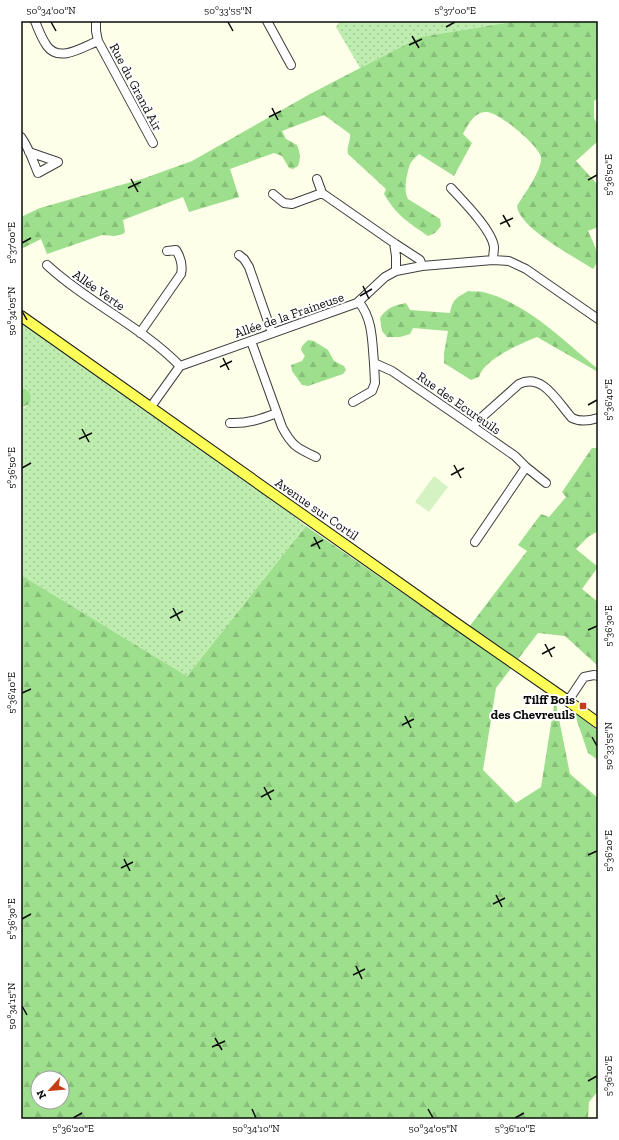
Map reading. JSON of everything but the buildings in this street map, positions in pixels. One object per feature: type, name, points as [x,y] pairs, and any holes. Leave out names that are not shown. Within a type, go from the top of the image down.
[{"type":"main road","name":"Avenue sur Cortil","points":[[21,316],[598,723]]},
{"type":"street","name":"Rue du Grand Air","points":[[34,21],[47,47],[55,53],[64,54],[98,41]]},
{"type":"street","name":"Rue du Grand Air","points":[[96,21],[98,41],[153,143]]},
{"type":"street","points":[[267,21],[291,65]]},
{"type":"street","points":[[21,137],[29,152]]},
{"type":"street","points":[[318,179],[322,193],[420,260],[422,266]]},
{"type":"street","points":[[451,188],[463,200],[489,232],[494,246],[493,260]]},
{"type":"street","points":[[273,194],[284,203],[292,204],[322,193]]},
{"type":"street","points":[[394,243],[396,271]]},
{"type":"street","points":[[140,333],[181,274],[182,269],[179,255],[176,250],[167,251]]},
{"type":"street","points":[[239,255],[244,259],[249,267],[272,333]]},
{"type":"street","name":"Allée de la Fraineuse","points":[[180,366],[359,302],[381,281],[396,271],[422,266],[493,260],[509,261],[526,269],[598,319]]},
{"type":"street","name":"Allée Verte","points":[[47,265],[59,277],[171,356],[180,366]]},
{"type":"street","points":[[353,402],[372,391],[375,383],[370,322],[366,310],[359,302]]},
{"type":"street","points":[[251,341],[282,427],[288,439],[296,447],[316,457]]},
{"type":"street","name":"Rue des Ecureuils","points":[[374,363],[392,371],[472,426],[515,456],[546,483]]},
{"type":"street","points":[[150,408],[180,366]]},
{"type":"street","points":[[472,426],[519,384],[531,381],[547,388],[572,418],[578,420],[591,420],[598,418]]},
{"type":"street","points":[[230,423],[247,423],[277,413]]},
{"type":"street","points":[[475,542],[526,467]]},
{"type":"street","points":[[568,701],[584,677],[594,675],[598,676]]},
{"type":"green space","points":[[340,21],[517,21],[420,37],[360,68],[336,27]]},
{"type":"green space","points":[[517,21],[598,21],[598,98],[594,101],[594,118],[598,126],[598,141],[576,161],[598,185],[598,227],[588,231],[597,255],[596,264],[593,269],[549,241],[537,232],[520,215],[517,206],[536,175],[541,162],[541,157],[533,145],[517,130],[499,117],[492,113],[486,112],[478,114],[469,123],[463,134],[472,143],[454,176],[419,154],[410,164],[406,187],[408,199],[440,219],[441,226],[435,233],[428,236],[398,213],[384,194],[386,189],[348,154],[350,134],[324,115],[282,131],[286,139],[297,145],[299,151],[300,158],[298,166],[293,169],[289,168],[282,156],[274,153],[230,169],[239,197],[189,212],[183,197],[123,220],[125,232],[123,234],[115,236],[102,235],[47,254],[41,239],[21,249],[21,217],[40,208],[142,179],[192,161],[310,94],[420,37]]},
{"type":"green space","points":[[468,291],[483,292],[499,297],[530,314],[598,369],[598,372],[537,337],[512,348],[495,358],[482,370],[479,377],[471,380],[444,363],[444,353],[448,331],[413,328],[410,334],[400,337],[387,337],[382,331],[380,318],[391,308],[406,303],[410,310],[450,313],[455,300]]},
{"type":"green space","points":[[21,321],[261,490],[306,526],[187,676],[21,575],[21,408],[26,407],[30,394],[26,389],[21,388]]},
{"type":"green space","points":[[308,340],[314,341],[328,350],[334,361],[344,366],[346,370],[343,374],[308,386],[302,385],[292,371],[291,365],[302,361],[305,356],[301,350],[302,346]]},
{"type":"green space","points":[[21,388],[29,391],[31,398],[29,404],[21,408]]},
{"type":"green space","points":[[592,448],[598,448],[598,531],[588,537],[576,549],[598,567],[582,589],[598,602],[598,666],[565,636],[538,633],[496,688],[483,770],[516,803],[541,787],[555,699],[570,774],[598,798],[598,1091],[589,1102],[588,1119],[21,1119],[21,575],[187,676],[306,526],[463,635],[527,551],[518,545],[541,514],[549,517],[566,497],[562,492]]},
{"type":"green space","points":[[434,476],[448,487],[429,512],[415,502]]},
{"type":"green space","points":[[574,712],[598,731],[598,760],[588,753]]},
{"type":"place","name":"Tilff Bois des Chevreuils","points":[[583,706]]}]
